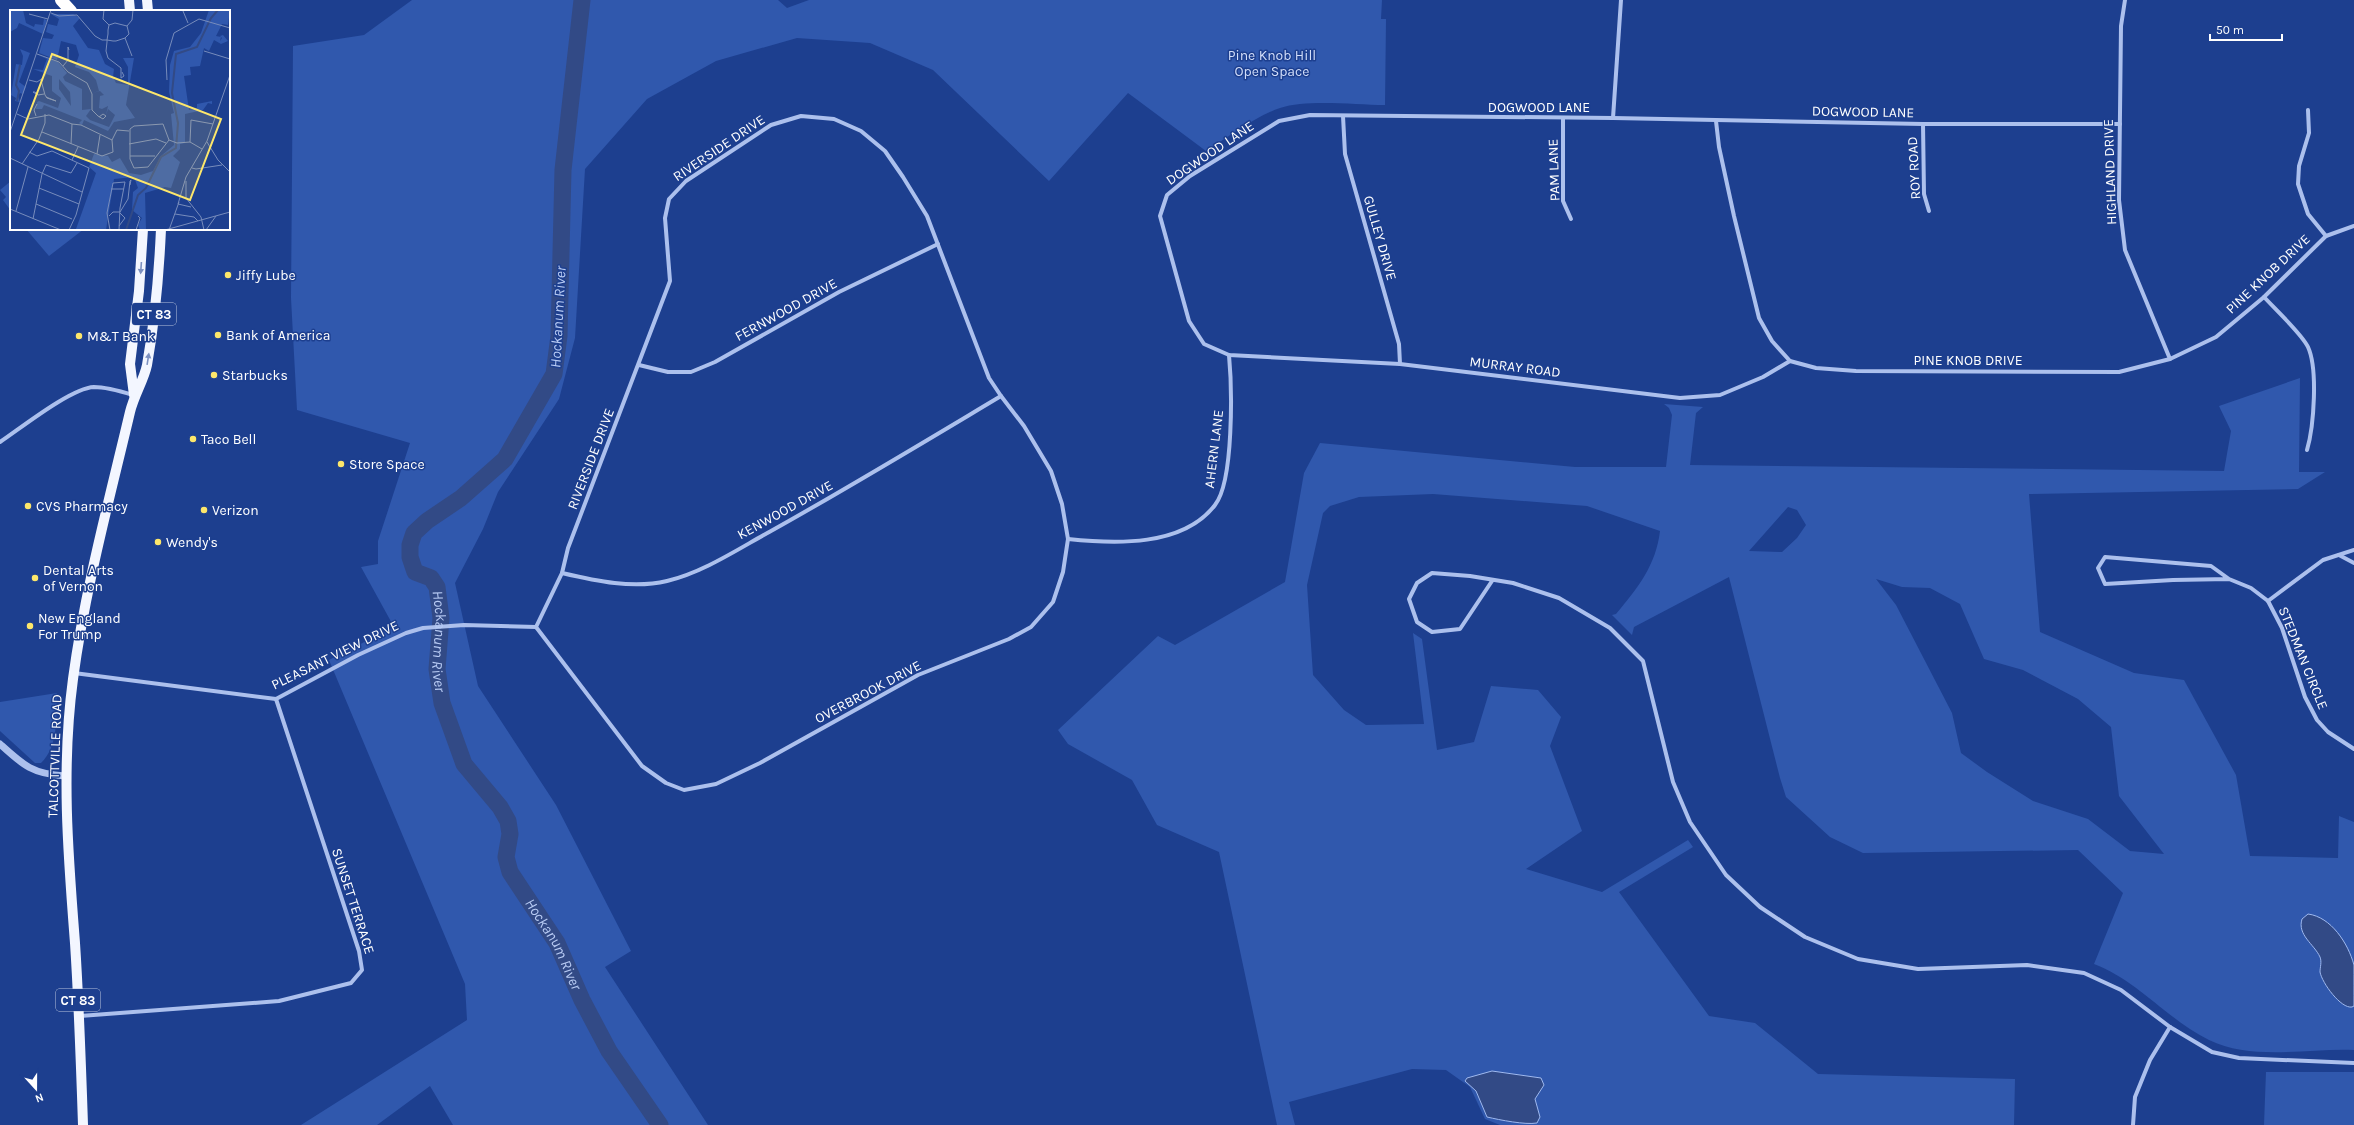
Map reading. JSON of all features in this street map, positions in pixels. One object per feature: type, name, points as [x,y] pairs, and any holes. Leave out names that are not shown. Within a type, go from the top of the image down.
[{"type":"highway","points":[[61,0],[70,10]]},
{"type":"main road","points":[[129,0],[130,10]]},
{"type":"main road","points":[[147,0],[148,10]]},
{"type":"main road","name":"TALCOTTVILLE ROAD","points":[[134,395],[130,364],[139,291],[143,230]]},
{"type":"main road","name":"TALCOTTVILLE ROAD","points":[[84,1125],[79,1016],[66,827],[65,776],[74,673],[84,607],[134,395],[147,369],[155,311],[161,230]]},
{"type":"street","points":[[1613,118],[1621,0]]},
{"type":"street","name":"HIGHLAND DRIVE","points":[[2125,0],[2121,26],[2119,200],[2125,250],[2170,359]]},
{"type":"street","points":[[2308,110],[2309,133],[2299,166],[2298,184],[2308,214],[2326,236]]},
{"type":"street","name":"DOGWOOD LANE","points":[[1229,355],[1204,344],[1189,321],[1160,216],[1167,195],[1190,176],[1279,121],[1310,115],[1563,119],[1613,118],[1923,124],[2120,124]]},
{"type":"street","name":"RIVERSIDE DRIVE","points":[[536,627],[562,573],[568,548],[640,365],[670,281],[665,218],[669,199],[686,181],[771,124],[801,116],[834,119],[861,132],[885,151],[927,216],[989,378],[1000,396]]},
{"type":"street","name":"GULLEY DRIVE","points":[[1343,116],[1345,154],[1399,344],[1400,364]]},
{"type":"street","name":"PAM LANE","points":[[1563,119],[1563,201],[1571,219]]},
{"type":"street","points":[[1716,121],[1719,146],[1732,208],[1759,318],[1772,341],[1790,361]]},
{"type":"street","name":"ROY ROAD","points":[[1923,124],[1924,194],[1929,211]]},
{"type":"street","name":"PINE KNOB DRIVE","points":[[1790,361],[1816,368],[1856,371],[2119,372],[2170,359],[2216,337],[2264,297],[2326,236],[2354,226]]},
{"type":"street","name":"FERNWOOD DRIVE","points":[[640,365],[668,372],[691,372],[715,362],[839,292],[938,244]]},
{"type":"street","points":[[2264,297],[2307,346],[2312,361],[2313,430],[2307,450]]},
{"type":"street","name":"MURRAY ROAD","points":[[1229,355],[1400,364],[1680,398],[1720,395],[1762,377],[1790,361]]},
{"type":"street","name":"AHERN LANE","points":[[1068,539],[1093,542],[1164,538],[1197,524],[1216,504],[1224,486],[1228,448],[1232,387],[1229,355]]},
{"type":"street","points":[[0,442],[74,393],[92,387],[111,388],[134,395]]},
{"type":"street","name":"OVERBROOK DRIVE","points":[[536,627],[642,766],[666,783],[684,790],[716,784],[760,763],[918,675],[1009,640],[1032,626],[1053,602],[1063,572],[1068,539],[1062,504],[1051,471],[1024,426],[1000,396]]},
{"type":"street","name":"KENWOOD DRIVE","points":[[562,573],[595,580],[633,585],[667,581],[699,571],[832,497],[1000,396]]},
{"type":"street","points":[[2268,601],[2307,570],[2323,560],[2354,550]]},
{"type":"street","points":[[2339,555],[2354,563]]},
{"type":"street","name":"STEDMAN CIRCLE","points":[[2229,579],[2173,580],[2105,584],[2098,568],[2105,557],[2122,557],[2152,562],[2211,566],[2229,579],[2251,588],[2268,601],[2282,628],[2305,698],[2317,720],[2328,732],[2354,749]]},
{"type":"street","points":[[1492,581],[1460,629],[1432,632],[1416,622],[1409,599],[1417,583],[1432,573],[1470,576],[1492,581],[1513,582],[1559,598],[1610,628],[1643,662],[1673,782],[1690,822],[1726,875],[1760,907],[1805,937],[1858,959],[1918,969],[2027,965],[2084,972],[2121,990],[2170,1027],[2212,1052],[2239,1058],[2354,1063]]},
{"type":"street","name":"PLEASANT VIEW DRIVE","points":[[74,673],[276,699],[406,633],[423,628],[464,625],[536,627]]},
{"type":"street","name":"SUNSET TERRACE","points":[[79,1016],[279,1001],[351,984],[362,970],[359,951],[276,699]]},
{"type":"street","points":[[0,744],[23,764],[45,775],[65,776]]},
{"type":"street","points":[[2133,1125],[2135,1097],[2150,1060],[2170,1027]]},
{"type":"green space","name":"Pine Knob Hill Open Space","points":[[412,0],[778,0],[787,8],[809,0],[1382,0],[1381,19],[1386,19],[1385,105],[1317,103],[1291,105],[1270,112],[1251,122],[1206,151],[1128,93],[1049,181],[933,70],[870,43],[797,38],[716,61],[647,99],[585,169],[575,338],[559,399],[498,492],[483,529],[455,583],[478,686],[556,805],[631,951],[605,967],[708,1125],[453,1125],[430,1086],[377,1125],[301,1125],[467,1020],[465,984],[329,660],[394,627],[361,567],[378,564],[378,541],[410,443],[297,410],[291,298],[293,46],[364,35]]},
{"type":"green space","points":[[10,182],[10,210],[3,200],[6,197],[0,190]]},
{"type":"green space","points":[[27,230],[83,230],[49,256]]},
{"type":"green space","points":[[2300,378],[2299,472],[2325,472],[2298,489],[2029,494],[2040,632],[2134,673],[2184,680],[2236,775],[2250,856],[2338,858],[2339,816],[2354,822],[2354,1050],[2262,1052],[2226,1046],[2209,1040],[2194,1032],[2124,980],[2110,971],[2094,964],[2123,893],[2078,850],[1863,853],[1830,837],[1786,797],[1729,577],[1634,627],[1632,635],[1612,615],[1616,614],[1645,576],[1655,555],[1660,531],[1587,506],[1433,494],[1359,497],[1330,506],[1323,513],[1307,585],[1313,675],[1344,710],[1366,725],[1424,724],[1413,633],[1422,639],[1437,750],[1474,742],[1491,686],[1538,690],[1561,717],[1550,746],[1582,831],[1526,869],[1602,892],[1688,840],[1693,847],[1619,892],[1709,1016],[1755,1023],[1818,1074],[2015,1079],[2014,1125],[1500,1125],[1485,1119],[1470,1087],[1446,1070],[1412,1069],[1289,1102],[1295,1125],[1277,1125],[1219,852],[1157,825],[1132,780],[1068,744],[1058,730],[1158,636],[1175,645],[1285,582],[1304,473],[1320,443],[1575,467],[1666,467],[1672,415],[1669,408],[1664,404],[1703,407],[1696,413],[1690,465],[2224,471],[2231,431],[2219,406]],"holes":[[[1788,507],[1797,510],[1806,525],[1797,538],[1782,552],[1749,551]],[[1876,579],[1902,587],[1930,588],[1960,604],[1984,659],[2023,670],[2078,699],[2111,727],[2119,796],[2164,854],[2130,851],[2088,819],[2033,801],[1987,772],[1961,753],[1952,713],[1896,605]]]},
{"type":"green space","points":[[57,693],[54,739],[47,756],[41,763],[35,763],[0,731],[0,702]]},
{"type":"green space","points":[[2266,1072],[2354,1072],[2354,1125],[2264,1125]]},
{"type":"shaded area","points":[[2308,914],[2324,920],[2337,932],[2348,948],[2354,965],[2354,1006],[2352,1007],[2348,1007],[2338,1000],[2321,977],[2320,957],[2302,930],[2302,919]]},
{"type":"shaded area","points":[[1492,1071],[1541,1078],[1544,1085],[1535,1099],[1540,1117],[1537,1123],[1519,1123],[1487,1117],[1476,1091],[1465,1081],[1467,1078]]},
{"type":"waterway","name":"Hockanum River","points":[[582,0],[563,170],[559,336],[554,374],[505,459],[461,498],[427,521],[414,533],[410,545],[410,557],[415,572],[431,578],[437,587],[441,618],[437,669],[442,703],[464,764],[500,807],[508,821],[510,834],[506,857],[510,872],[557,943],[582,1000],[609,1051],[660,1125]]},
{"type":"place","name":"Jiffy Lube","points":[[228,275]]},
{"type":"place","name":"Bank of America","points":[[218,335]]},
{"type":"place","name":"M&T Bank","points":[[79,336]]},
{"type":"place","name":"Starbucks","points":[[214,375]]},
{"type":"place","name":"Taco Bell","points":[[193,439]]},
{"type":"place","name":"Store Space","points":[[341,464]]},
{"type":"place","name":"CVS Pharmacy","points":[[28,506]]},
{"type":"place","name":"Verizon","points":[[204,510]]},
{"type":"place","name":"Wendy's","points":[[158,542]]},
{"type":"place","name":"Dental Arts of Vernon","points":[[35,578]]},
{"type":"place","name":"New England For Trump","points":[[30,626]]}]
